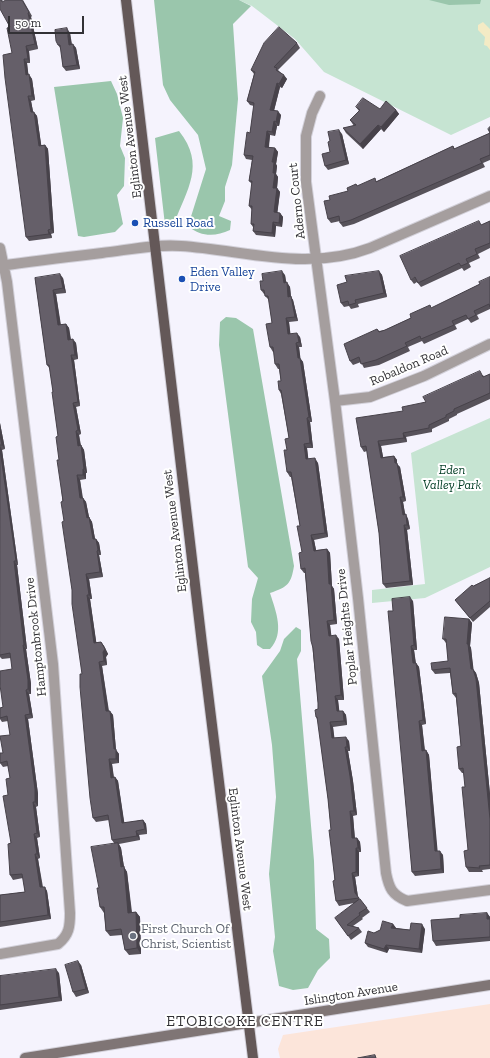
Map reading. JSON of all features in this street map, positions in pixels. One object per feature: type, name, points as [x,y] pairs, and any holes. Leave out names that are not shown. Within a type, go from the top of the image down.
[{"type":"main road","name":"Eglinton Avenue West","points":[[126,0],[146,156],[154,247],[253,1058]]},
{"type":"main road","name":"Islington Avenue","points":[[25,1058],[490,985]]},
{"type":"street","name":"Aderno Court","points":[[316,258],[306,182],[305,152],[309,123],[315,104],[320,96]]},
{"type":"street","points":[[2,266],[154,247],[180,246],[277,259],[316,258],[353,254],[490,196]]},
{"type":"street","name":"Hamptonbrook Drive","points":[[0,248],[2,266],[7,282],[53,664],[70,920],[70,927],[65,938],[58,944],[0,954]]},
{"type":"street","name":"Poplar Heights Drive","points":[[316,258],[335,401],[388,884],[396,897],[407,900],[490,890]]},
{"type":"street","name":"Robaldon Road","points":[[335,401],[370,397],[424,376],[490,344]]},
{"type":"shaded area","points":[[490,1004],[490,1058],[280,1058],[278,1049],[283,1035]]},
{"type":"green space","points":[[154,0],[239,0],[251,6],[233,24],[238,99],[232,165],[225,187],[225,201],[219,216],[231,221],[230,230],[219,234],[203,234],[188,226],[206,169],[198,135],[170,100],[163,85]]},
{"type":"green space","points":[[239,0],[490,0],[490,117],[451,135],[324,72],[295,39],[252,6]]},
{"type":"green space","points":[[429,0],[481,0],[480,4],[449,5]]},
{"type":"green space","points":[[111,81],[117,94],[123,118],[120,146],[125,158],[124,186],[117,195],[123,224],[115,232],[84,237],[78,236],[54,87]]},
{"type":"green space","points":[[179,131],[187,143],[191,155],[193,166],[192,177],[174,224],[165,225],[155,138]]},
{"type":"green space","points":[[226,317],[236,318],[253,329],[294,566],[292,577],[288,584],[281,589],[270,593],[277,615],[278,629],[275,643],[270,649],[263,649],[257,645],[256,632],[251,622],[252,599],[258,578],[248,567],[219,345],[220,322]]},
{"type":"green space","name":"Eden Valley Park","points":[[490,418],[490,567],[425,598],[372,603],[372,590],[425,584],[411,453]]},
{"type":"green space","points":[[296,627],[301,630],[301,651],[297,659],[314,861],[316,929],[329,939],[330,958],[318,970],[308,988],[293,990],[279,986],[273,951],[275,937],[269,874],[276,797],[272,745],[262,676],[280,651],[284,639]]},
{"type":"sand","points":[[483,22],[490,29],[490,50],[484,45],[485,37],[478,30],[478,25]]},
{"type":"building","points":[[0,0],[2,0],[2,2],[6,0],[22,0],[29,12],[35,44],[26,46],[28,59],[24,59],[26,75],[29,74],[32,96],[28,96],[31,112],[34,112],[39,146],[45,145],[51,229],[48,230],[49,234],[26,237],[3,55],[12,53],[7,28],[10,27],[0,9]]},
{"type":"building","points":[[279,27],[297,43],[274,67],[284,75],[279,84],[277,83],[270,110],[278,111],[276,122],[274,121],[272,132],[267,131],[265,147],[275,148],[272,162],[274,162],[273,173],[275,173],[273,188],[277,188],[274,212],[280,213],[279,223],[273,222],[272,233],[253,231],[254,224],[251,224],[252,206],[249,206],[252,181],[249,181],[253,156],[244,155],[247,132],[250,133],[254,103],[247,101],[255,72],[251,70],[264,43]]},
{"type":"building","points":[[67,28],[69,45],[73,44],[77,65],[63,67],[60,45],[58,45],[56,41],[55,30]]},
{"type":"building","points":[[363,98],[380,109],[386,101],[396,110],[381,127],[378,125],[360,144],[343,128],[356,125],[350,120],[360,110],[356,107]]},
{"type":"building","points":[[339,130],[346,160],[325,166],[322,154],[330,152],[328,132]]},
{"type":"building","points":[[490,133],[490,155],[480,159],[482,163],[351,220],[340,223],[339,216],[328,219],[324,201],[330,200],[329,196],[348,191],[347,188],[356,184],[357,186],[375,178],[376,182],[453,146],[454,149]]},
{"type":"building","points":[[479,221],[481,225],[490,221],[490,243],[475,249],[477,254],[466,259],[468,263],[461,266],[459,263],[418,283],[415,277],[411,280],[400,256]]},
{"type":"building","points":[[282,271],[284,283],[287,282],[288,297],[291,296],[295,317],[286,318],[288,334],[297,333],[299,342],[296,343],[298,358],[300,358],[309,417],[307,418],[310,443],[304,444],[306,459],[315,458],[325,533],[311,535],[314,551],[327,549],[329,584],[331,584],[334,620],[327,621],[329,636],[336,635],[341,695],[335,696],[337,711],[343,711],[344,721],[330,722],[332,738],[346,737],[347,747],[345,747],[354,811],[350,811],[352,838],[357,838],[358,848],[356,848],[356,872],[352,873],[355,893],[359,898],[336,901],[329,830],[331,830],[328,799],[315,710],[318,709],[318,703],[305,568],[301,569],[299,553],[302,552],[297,526],[300,526],[291,472],[287,472],[284,450],[287,450],[285,439],[289,438],[281,390],[279,390],[278,381],[281,381],[279,364],[275,364],[273,347],[270,347],[266,324],[272,323],[268,296],[265,296],[264,290],[261,290],[260,281],[263,281],[262,274]]},
{"type":"building","points":[[379,271],[384,293],[355,300],[356,303],[349,305],[348,301],[341,303],[337,285],[347,282],[345,276]]},
{"type":"building","points":[[60,274],[63,288],[53,290],[58,325],[66,324],[68,340],[73,339],[75,355],[71,355],[78,402],[73,403],[78,430],[76,431],[78,446],[81,445],[84,469],[83,475],[77,475],[80,498],[83,498],[87,518],[89,517],[93,539],[96,539],[98,550],[100,572],[86,574],[89,595],[87,595],[94,643],[101,642],[105,649],[103,652],[104,661],[99,662],[106,711],[110,711],[114,749],[116,749],[116,759],[109,759],[111,778],[115,777],[122,823],[143,820],[145,829],[136,831],[137,836],[112,840],[108,815],[93,818],[90,798],[80,687],[80,674],[82,674],[62,522],[64,521],[61,502],[63,501],[57,460],[59,460],[56,437],[58,436],[53,392],[49,365],[47,365],[35,278]]},
{"type":"building","points":[[490,277],[490,307],[489,304],[474,311],[476,315],[468,319],[466,315],[452,321],[454,325],[421,339],[420,336],[405,343],[407,346],[376,360],[361,364],[359,357],[350,361],[344,344],[377,329],[379,332],[385,330],[411,318],[410,314],[430,305],[431,308],[480,284],[479,282]]},
{"type":"building","points":[[480,371],[483,377],[490,374],[490,393],[454,409],[454,411],[446,415],[446,417],[429,425],[429,428],[403,433],[404,438],[378,441],[381,458],[394,456],[395,463],[397,463],[403,497],[400,497],[403,515],[406,514],[407,525],[404,525],[410,581],[383,584],[379,533],[366,446],[361,447],[356,418],[403,411],[402,407],[426,402],[423,397]]},
{"type":"building","points":[[0,450],[16,561],[14,561],[28,680],[28,689],[26,690],[30,714],[25,715],[35,789],[35,802],[33,802],[37,833],[34,834],[37,854],[35,854],[40,887],[45,887],[48,915],[0,922],[0,895],[25,892],[22,874],[10,875],[8,844],[11,843],[3,796],[8,795],[6,779],[10,778],[7,761],[0,763],[0,753],[3,753],[0,736],[10,735],[7,716],[0,718],[0,708],[3,707],[0,671],[12,669],[10,653],[0,655]]},
{"type":"building","points":[[490,578],[490,601],[470,618],[455,600],[472,585],[473,586]]},
{"type":"building","points":[[410,597],[414,645],[411,646],[413,663],[416,663],[423,720],[419,721],[422,751],[426,750],[435,851],[440,851],[441,869],[412,872],[388,611],[393,611],[392,599]]},
{"type":"building","points":[[445,617],[469,619],[467,644],[471,669],[473,669],[476,679],[490,819],[490,865],[479,866],[480,868],[466,867],[464,851],[468,850],[462,787],[465,787],[463,768],[459,769],[457,747],[461,746],[456,693],[453,694],[450,668],[432,670],[431,663],[448,661],[446,639],[443,639]]},
{"type":"building","points":[[118,843],[121,867],[124,866],[128,913],[136,912],[137,948],[125,950],[121,929],[106,931],[104,907],[100,907],[97,888],[99,888],[91,847]]},
{"type":"building","points":[[360,899],[367,908],[359,913],[360,915],[347,925],[359,928],[348,936],[335,918]]},
{"type":"building","points":[[487,913],[487,919],[490,919],[490,937],[433,941],[431,920],[460,918],[460,915]]},
{"type":"building","points":[[383,921],[393,924],[391,928],[410,930],[411,923],[422,924],[419,949],[386,945],[384,949],[365,943],[368,931],[374,933],[380,930]]},
{"type":"building","points":[[78,961],[86,989],[73,992],[65,965]]},
{"type":"building","points":[[56,969],[59,997],[0,1005],[0,976]]},
{"type":"building","points":[[375,1055],[376,1058],[358,1058]]},
{"type":"place","name":"Russell Road","points":[[135,223]]},
{"type":"place","name":"Eden Valley Drive","points":[[182,279]]},
{"type":"place","name":"First Church Of Christ, Scientist","points":[[133,936]]},
{"type":"district","name":"ETOBICOKE CENTRE","points":[[245,1022]]}]
